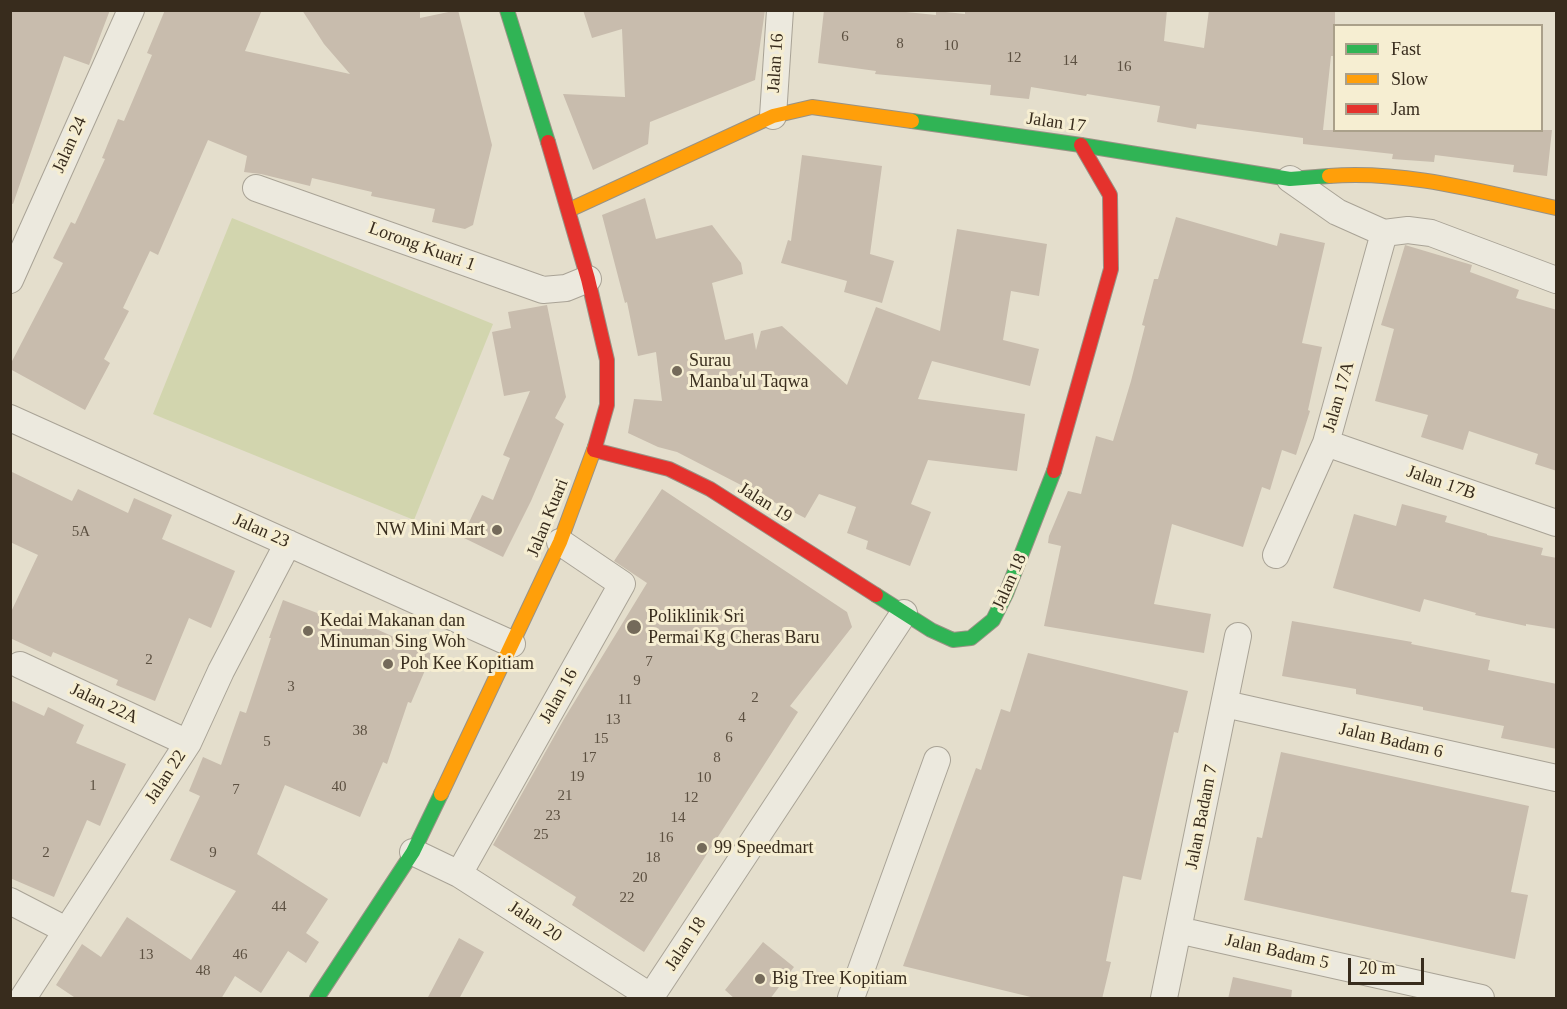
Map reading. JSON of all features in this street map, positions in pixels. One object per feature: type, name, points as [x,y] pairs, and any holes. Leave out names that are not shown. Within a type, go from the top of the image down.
[{"type":"street","name":"Jalan 24","points":[[10,280],[131,10]]},
{"type":"street","name":"Jalan Kuari","points":[[317,999],[413,852],[560,542],[594,450],[607,405],[607,360],[588,279],[507,10]]},
{"type":"street","name":"Jalan 16","points":[[773,116],[780,10]]},
{"type":"street","name":"Jalan 17","points":[[569,210],[773,116],[812,106],[1081,145],[1290,179],[1344,175],[1434,181],[1557,208]]},
{"type":"street","name":"Jalan 18","points":[[651,998],[904,613],[931,630],[953,640],[971,638],[993,620],[1006,594],[1050,484],[1112,269],[1110,195],[1081,145]]},
{"type":"street","points":[[1290,179],[1337,212],[1384,233],[1408,230],[1431,233],[1557,280]]},
{"type":"street","name":"Lorong Kuari 1","points":[[256,188],[543,290],[566,288],[588,279]]},
{"type":"street","name":"Jalan 17A","points":[[1276,555],[1326,443],[1384,233]]},
{"type":"street","name":"Jalan 23","points":[[10,418],[512,644]]},
{"type":"street","name":"Jalan 17B","points":[[1326,443],[1557,523]]},
{"type":"street","name":"Jalan 19","points":[[594,450],[669,469],[710,489],[904,613]]},
{"type":"street","name":"Jalan 16","points":[[459,874],[622,584],[560,542]]},
{"type":"street","name":"Jalan 22","points":[[23,999],[188,743],[221,671],[288,543]]},
{"type":"street","name":"Jalan Badam 7","points":[[1164,999],[1238,636]]},
{"type":"street","name":"Jalan 22A","points":[[20,665],[188,743]]},
{"type":"street","name":"Jalan Badam 6","points":[[1225,704],[1557,778]]},
{"type":"street","points":[[851,999],[937,760]]},
{"type":"street","name":"Jalan 20","points":[[413,852],[459,874],[651,998]]},
{"type":"street","points":[[10,901],[66,930]]},
{"type":"street","name":"Jalan Badam 5","points":[[1178,930],[1480,999]]},
{"type":"green space","points":[[232,218],[493,324],[414,520],[153,414]]},
{"type":"building","points":[[10,10],[110,10],[89,65],[64,56],[13,204],[10,203]]},
{"type":"building","points":[[165,10],[262,10],[245,51],[350,74],[324,44],[302,10],[420,10],[420,18],[458,10],[492,145],[473,225],[465,229],[432,222],[435,209],[371,196],[372,192],[312,178],[310,186],[244,172],[247,156],[208,140],[158,255],[150,251],[123,308],[129,311],[104,359],[110,363],[85,410],[10,369],[10,365],[63,263],[53,258],[71,222],[75,224],[105,159],[102,158],[118,119],[124,121],[152,55],[147,53]]},
{"type":"building","points":[[583,10],[765,10],[755,80],[650,122],[648,144],[593,170],[563,94],[625,97],[622,29],[592,38]]},
{"type":"building","points":[[824,10],[886,10],[936,15],[936,11],[965,14],[965,10],[1167,10],[1164,41],[1204,48],[1209,10],[1335,10],[1333,56],[1331,56],[1323,130],[1333,130],[1333,132],[1543,132],[1543,130],[1552,130],[1547,176],[1513,172],[1514,165],[1435,155],[1434,162],[1392,159],[1393,154],[1303,144],[1303,138],[1197,124],[1196,129],[1157,122],[1160,106],[1087,94],[1086,96],[1031,87],[1029,99],[990,95],[991,85],[875,74],[876,71],[818,63]]},
{"type":"building","points":[[802,155],[882,166],[870,254],[894,261],[882,303],[844,292],[847,281],[781,263],[788,240],[791,241]]},
{"type":"building","points":[[645,198],[656,239],[712,225],[741,263],[743,274],[712,283],[725,340],[753,333],[756,350],[761,331],[782,326],[847,385],[876,307],[940,331],[957,229],[1047,244],[1039,296],[1011,291],[1003,340],[1039,349],[1030,386],[932,361],[918,399],[1025,414],[1017,471],[928,460],[911,504],[931,512],[910,566],[866,549],[868,541],[847,533],[856,507],[819,494],[805,518],[677,452],[658,447],[628,433],[634,399],[662,401],[656,352],[638,356],[627,302],[625,303],[602,215]]},
{"type":"building","points":[[1176,217],[1277,246],[1280,233],[1325,243],[1302,343],[1322,347],[1308,410],[1310,411],[1296,455],[1282,450],[1270,490],[1262,487],[1243,547],[1172,524],[1154,604],[1211,614],[1204,653],[1044,626],[1061,546],[1048,543],[1049,536],[1068,491],[1081,494],[1096,436],[1113,441],[1145,326],[1142,325],[1154,279],[1158,279]]},
{"type":"building","points":[[1405,245],[1472,265],[1470,272],[1519,290],[1516,298],[1557,310],[1557,471],[1535,464],[1538,454],[1469,431],[1463,450],[1421,437],[1428,415],[1375,401],[1394,329],[1381,325]]},
{"type":"building","points":[[547,305],[566,397],[555,418],[564,424],[531,501],[503,557],[462,537],[482,495],[493,500],[510,458],[503,455],[530,391],[504,396],[492,332],[511,328],[508,312]]},
{"type":"building","points":[[10,471],[72,501],[78,489],[128,513],[134,498],[172,515],[162,539],[235,571],[211,628],[189,618],[155,701],[116,685],[118,680],[53,652],[51,657],[10,638],[10,614],[38,555],[10,542]]},
{"type":"building","points":[[662,489],[847,612],[852,627],[790,706],[798,712],[644,952],[572,905],[576,897],[493,845],[564,719],[647,583],[614,561]]},
{"type":"building","points":[[1402,504],[1447,516],[1445,522],[1543,548],[1541,555],[1557,558],[1557,629],[1526,624],[1526,626],[1475,615],[1476,613],[1424,599],[1420,612],[1333,588],[1354,514],[1396,526]]},
{"type":"building","points":[[283,600],[362,630],[365,624],[432,654],[411,703],[408,702],[387,764],[383,762],[360,817],[285,785],[257,854],[328,899],[306,933],[319,942],[306,963],[288,951],[261,993],[235,976],[221,999],[77,999],[56,985],[82,944],[101,957],[127,917],[191,960],[236,891],[170,860],[200,796],[189,791],[203,757],[221,765],[240,711],[246,713]]},
{"type":"building","points":[[1292,621],[1412,642],[1411,644],[1490,660],[1488,670],[1557,684],[1557,749],[1501,738],[1504,726],[1356,694],[1356,689],[1282,676]]},
{"type":"building","points":[[1028,653],[1188,691],[1178,733],[1174,732],[1141,880],[1123,876],[1106,961],[1111,962],[1102,999],[1039,999],[903,966],[976,768],[981,770],[1001,709],[1010,712]]},
{"type":"building","points":[[10,700],[44,716],[48,707],[84,725],[76,743],[126,764],[100,826],[87,820],[54,897],[10,878]]},
{"type":"building","points":[[1281,752],[1529,806],[1511,892],[1528,895],[1515,959],[1244,900],[1257,837],[1262,838]]},
{"type":"building","points":[[459,938],[484,952],[459,999],[427,999]]},
{"type":"building","name":"Big Tree Kopitiam","points":[[763,942],[794,967],[770,999],[735,999],[725,990]]},
{"type":"building","points":[[1233,977],[1292,990],[1291,999],[1228,999]]},
{"type":"traffic: fast","points":[[507,10],[548,142]]},
{"type":"traffic: fast","points":[[912,121],[1081,145],[1290,179],[1329,176]]},
{"type":"traffic: fast","points":[[876,595],[931,630],[953,640],[971,638],[993,620],[1006,594],[1054,471]]},
{"type":"traffic: fast","points":[[317,998],[413,852],[441,794]]},
{"type":"traffic: slow","points":[[569,210],[773,116],[812,107],[912,121]]},
{"type":"traffic: slow","points":[[1329,176],[1387,176],[1415,179],[1556,208]]},
{"type":"traffic: slow","points":[[441,794],[560,542],[595,447]]},
{"type":"traffic: jam","points":[[548,142],[588,279],[607,360],[607,405],[595,447]]},
{"type":"traffic: jam","points":[[1054,471],[1111,269],[1110,195],[1081,145]]},
{"type":"traffic: jam","points":[[594,450],[669,469],[710,489],[876,595]]},
{"type":"place","name":"Surau Manba'ul Taqwa","points":[[677,371]]},
{"type":"place","name":"NW Mini Mart","points":[[497,530]]},
{"type":"place","name":"Poliklinik Sri Permai Kg Cheras Baru","points":[[634,627]]},
{"type":"place","name":"Kedai Makanan dan Minuman Sing Woh","points":[[308,631]]},
{"type":"place","name":"Poh Kee Kopitiam","points":[[388,664]]},
{"type":"place","name":"99 Speedmart","points":[[702,848]]},
{"type":"place","name":"Big Tree Kopitiam","points":[[760,979]]}]
